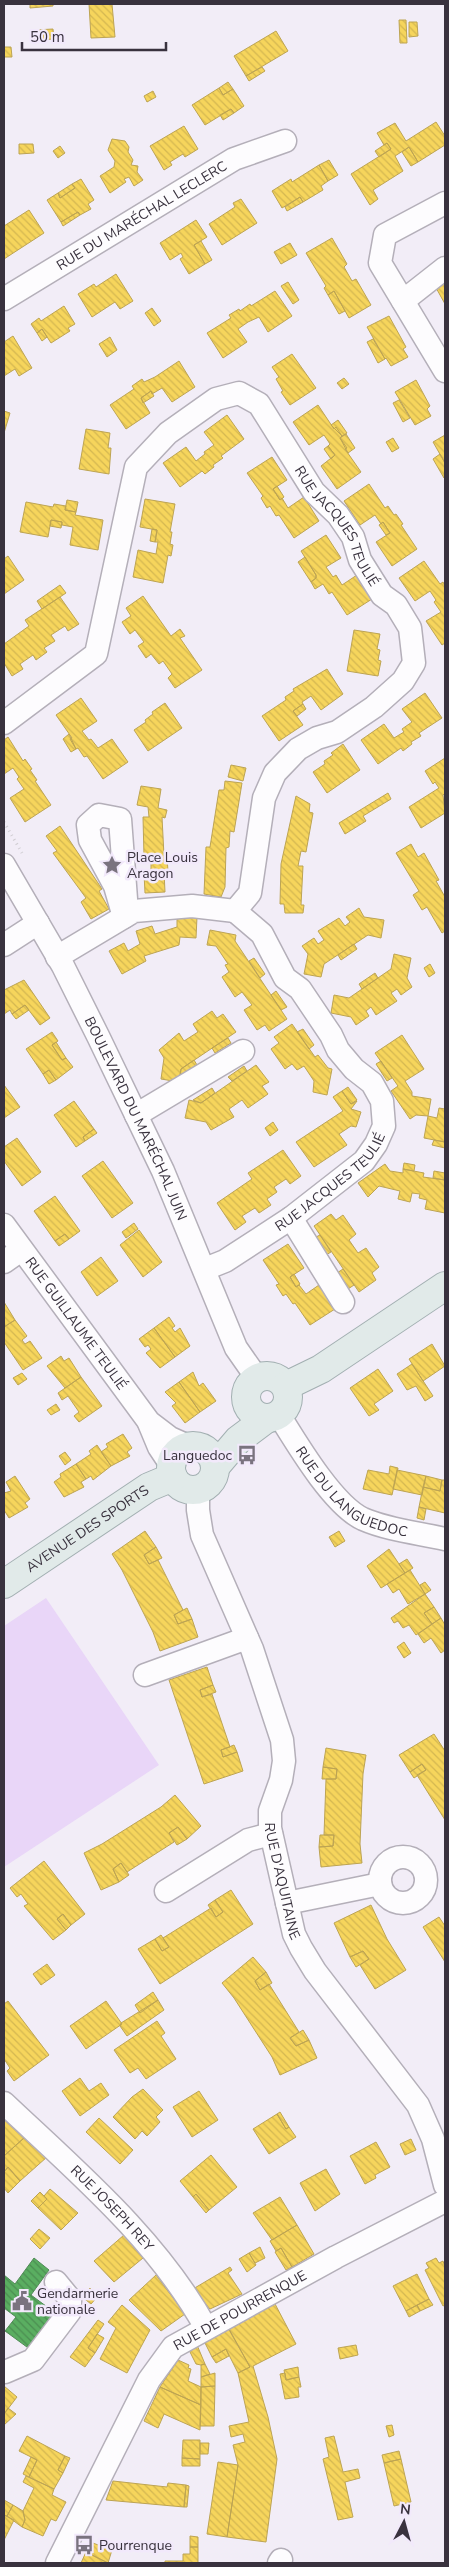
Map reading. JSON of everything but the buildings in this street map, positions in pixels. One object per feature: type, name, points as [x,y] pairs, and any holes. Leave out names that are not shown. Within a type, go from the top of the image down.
[{"type":"main road","points":[[286,1386],[321,1369],[445,1286]]},
{"type":"main road","points":[[273,1376],[286,1386],[288,1402],[264,1412],[247,1389],[257,1378],[273,1376]]},
{"type":"main road","name":"AVENUE DES SPORTS","points":[[4,1584],[189,1460],[241,1414],[264,1412]]},
{"type":"main road","points":[[189,1460],[183,1488],[198,1490]]},
{"type":"street","name":"RUE DU MARÉCHAL LECLERC","points":[[4,299],[234,159],[285,141]]},
{"type":"street","points":[[445,203],[385,236],[380,263],[445,371]]},
{"type":"street","points":[[403,301],[445,268]]},
{"type":"street","name":"RUE JACQUES TEULIÉ","points":[[4,723],[96,654],[136,467],[168,433],[216,399],[239,393],[259,404],[314,492],[338,515],[353,537],[360,560],[382,595],[396,605],[410,628],[414,663],[403,681],[374,707],[337,732],[316,738],[298,749],[274,773],[264,798],[250,893],[235,911],[262,934],[285,978],[300,989],[338,1050],[354,1069],[372,1083],[382,1101],[384,1126],[376,1144],[364,1161],[290,1218],[225,1261],[205,1269]]},
{"type":"street","name":"BOULEVARD DU MARÉCHAL JUIN","points":[[4,864],[57,957],[136,1115],[205,1269],[236,1348],[257,1378]]},
{"type":"street","points":[[57,957],[134,911],[192,906],[235,911]]},
{"type":"street","points":[[4,945],[38,923]]},
{"type":"street","points":[[136,1115],[243,1051]]},
{"type":"street","points":[[290,1218],[343,1302]]},
{"type":"street","name":"RUE GUILLAUME TEULIÉ","points":[[4,1225],[12,1256],[149,1422],[170,1438],[189,1460]]},
{"type":"street","name":"RUE DU LANGUEDOC","points":[[264,1412],[351,1512],[376,1524],[445,1539]]},
{"type":"street","name":"RUE D'AQUITAINE","points":[[198,1490],[198,1510],[202,1535],[247,1638],[282,1740],[284,1761],[281,1780],[270,1811],[272,1834],[294,1934],[315,1971],[418,2104],[433,2139],[445,2185]]},
{"type":"street","points":[[144,1675],[247,1638]]},
{"type":"street","points":[[166,1892],[248,1840],[272,1834]]},
{"type":"street","points":[[287,1903],[380,1884]]},
{"type":"street","name":"RUE JOSEPH REY","points":[[4,2103],[80,2174],[146,2243],[174,2277],[206,2328]]},
{"type":"street","name":"RUE DE POURRENQUE","points":[[57,2563],[149,2380],[173,2347],[445,2200]]},
{"type":"street","points":[[4,2366],[33,2360],[70,2310],[70,2299],[56,2282]]},
{"type":"shaded area","points":[[46,1598],[159,1765],[4,1867],[4,1626]]},
{"type":"place","name":"Place Louis Aragon","points":[[112,865]]},
{"type":"place","name":"Languedoc","points":[[247,1455]]},
{"type":"place","name":"Gendarmerie nationale","points":[[22,2301]]},
{"type":"place","name":"Pourrenque","points":[[84,2545]]}]
